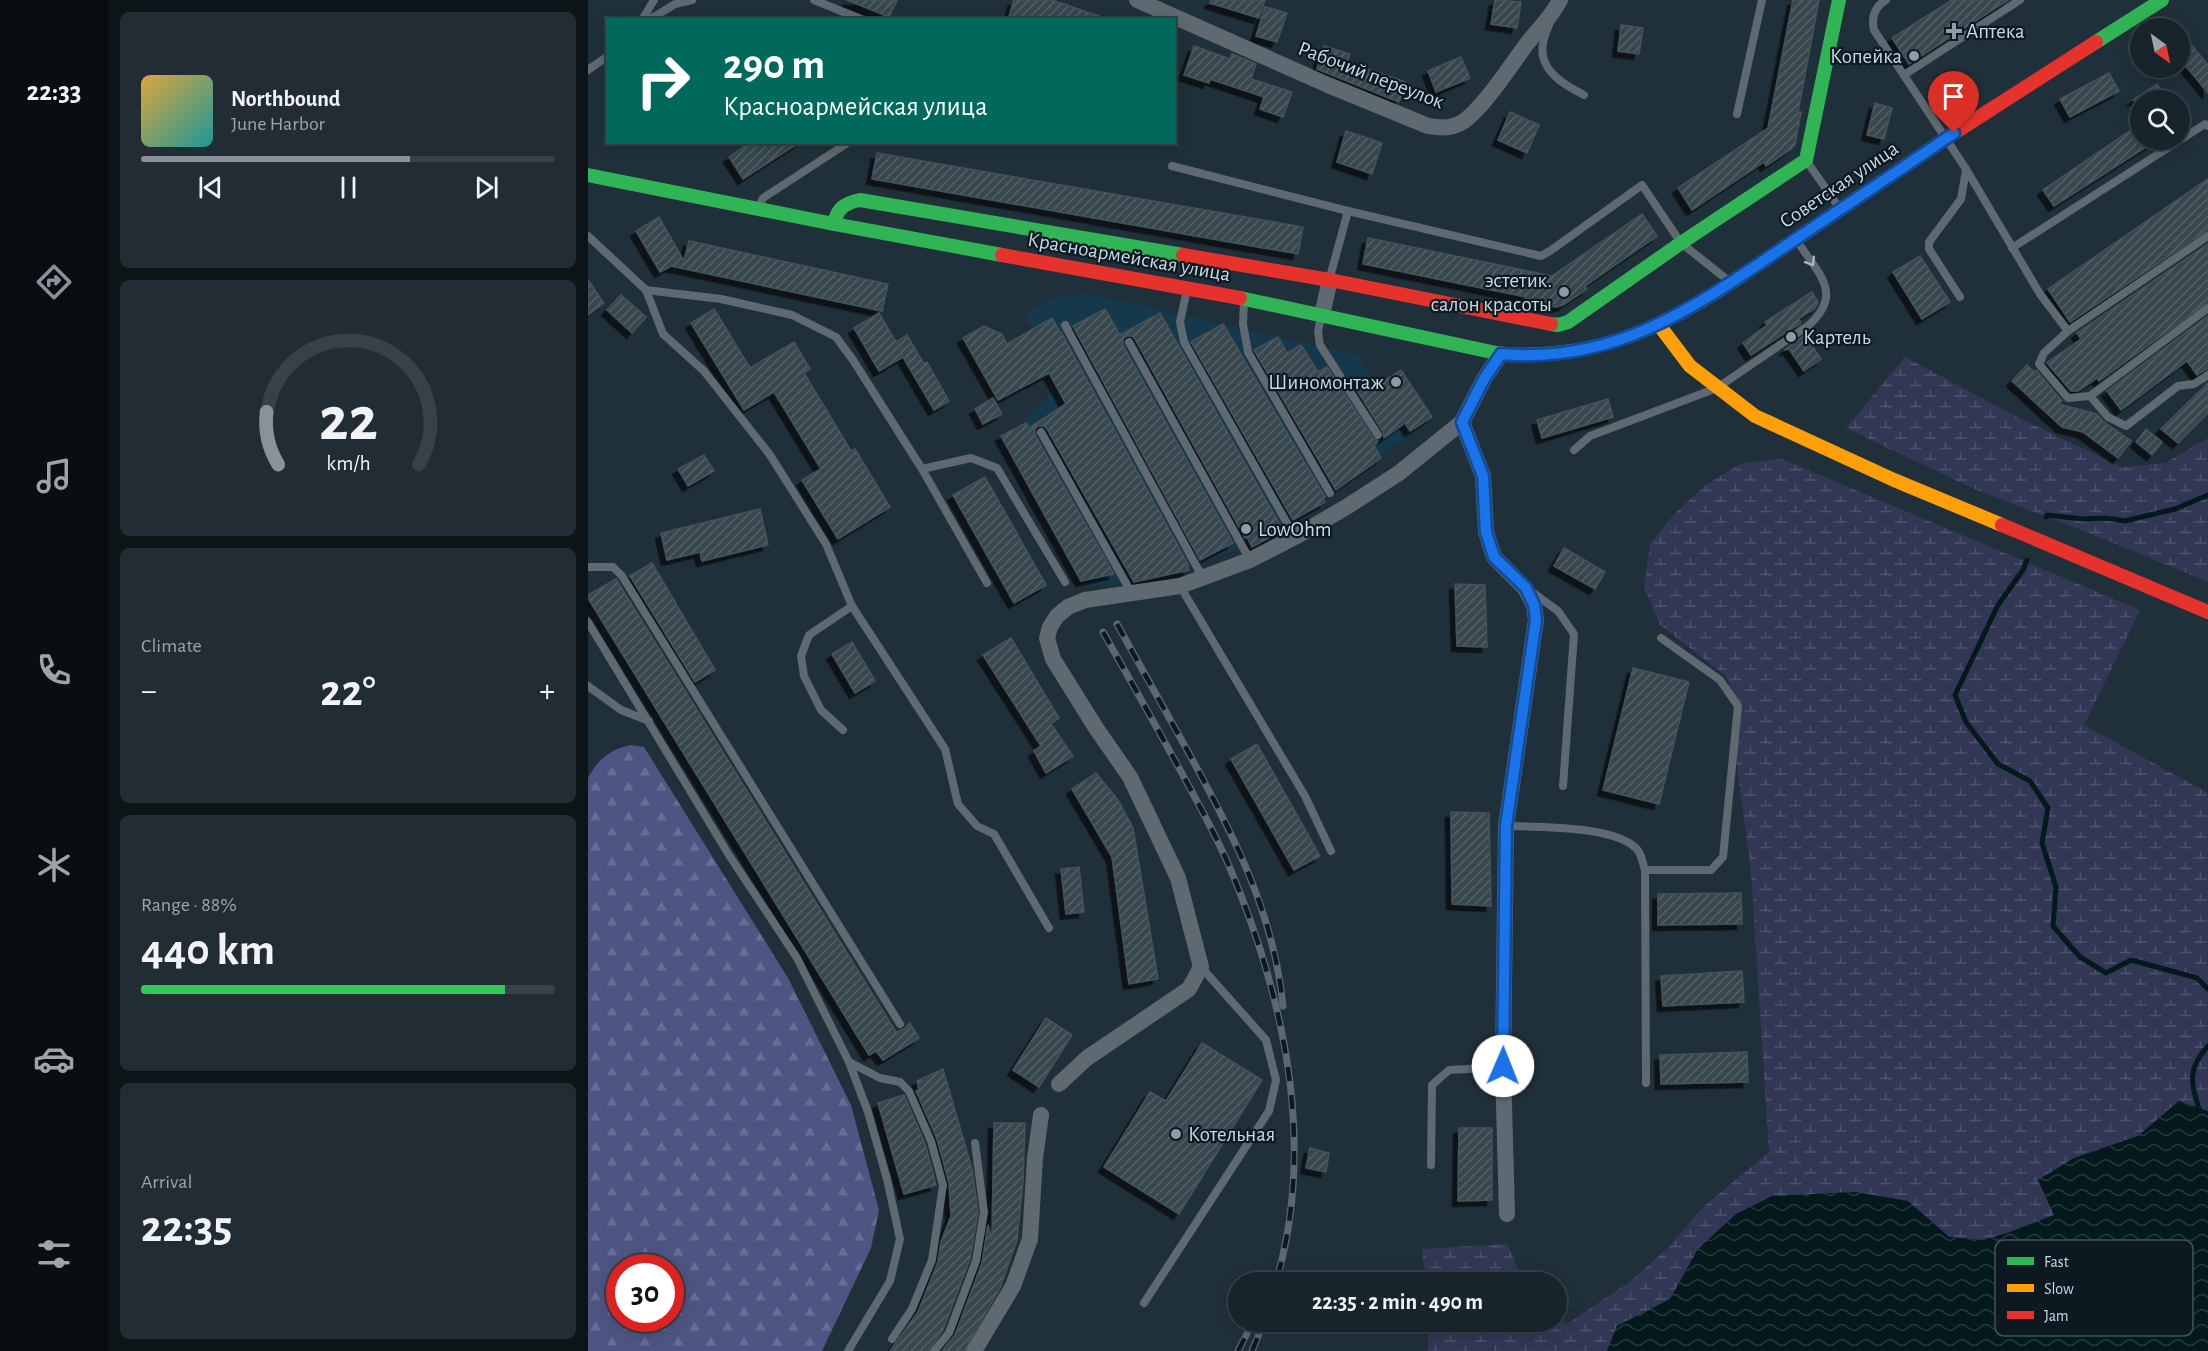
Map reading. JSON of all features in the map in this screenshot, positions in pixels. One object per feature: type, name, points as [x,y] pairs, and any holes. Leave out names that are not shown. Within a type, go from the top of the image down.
[{"type":"street","name":"Рабочий переулок","points":[[1137,0],[1328,85],[1428,126],[1441,128],[1453,127],[1473,113],[1534,34],[1552,16],[1560,0]]},
{"type":"street","points":[[834,224],[836,213],[846,203],[860,200],[1330,279],[1558,325],[1568,322],[1680,243],[1806,160],[1839,0]]},
{"type":"street","name":"Советская улица","points":[[1659,325],[1732,283],[2060,59],[2162,0]]},
{"type":"street","name":"Красноармейская улица","points":[[588,175],[834,224],[1244,299],[1501,354],[1531,357],[1594,348],[1659,325]]},
{"type":"street","points":[[1322,315],[1330,279]]},
{"type":"street","points":[[1659,325],[1690,366],[1755,416],[1873,470],[2208,612]]},
{"type":"street","points":[[1059,1084],[1086,1058],[1189,989],[1201,967],[1178,878],[1130,777],[1053,659],[1047,638],[1050,627],[1057,616],[1068,607],[1084,600],[1180,586],[1250,560],[1295,537],[1399,473],[1462,422],[1484,379],[1501,354]]},
{"type":"street","points":[[1462,422],[1483,476],[1486,532],[1494,557],[1526,588],[1534,605],[1536,620],[1506,826],[1503,1066],[1507,1214]]},
{"type":"street","points":[[974,1351],[1013,1286],[1030,1239],[1035,1158],[1041,1116]]},
{"type":"lane","points":[[643,18],[654,0]]},
{"type":"lane","points":[[652,18],[675,4],[693,0]]},
{"type":"lane","points":[[814,0],[858,18]]},
{"type":"lane","points":[[1737,114],[1762,0]]},
{"type":"lane","points":[[1886,0],[1880,4],[1872,18],[1874,30],[1966,169],[2040,294],[2068,331]]},
{"type":"lane","points":[[1904,75],[2020,0]]},
{"type":"lane","points":[[1552,16],[1542,44],[1544,58],[1551,73],[1560,83],[1584,95]]},
{"type":"lane","points":[[588,70],[606,57]]},
{"type":"lane","points":[[2012,248],[2205,124],[2208,126]]},
{"type":"lane","points":[[758,209],[763,198],[846,144]]},
{"type":"lane","points":[[1806,160],[1840,209]]},
{"type":"lane","points":[[1172,166],[1348,211],[1541,256],[1550,252],[1642,185],[1680,243],[1732,283]]},
{"type":"lane","points":[[1960,297],[1929,249],[1929,242],[1961,199],[1966,169]]},
{"type":"lane","points":[[1330,279],[1348,211]]},
{"type":"lane","points":[[588,236],[646,290],[663,334],[704,370],[770,455],[826,544],[852,606],[945,749],[958,804],[977,826],[994,834],[1049,928]]},
{"type":"lane","points":[[2208,236],[2068,331],[2044,353],[2039,364],[2068,398],[2090,396],[2208,308]]},
{"type":"lane","points":[[1574,450],[1590,436],[1717,388],[1809,325],[1827,302],[1826,286],[1796,239]]},
{"type":"lane","points":[[1187,288],[1180,322],[1184,342],[1295,537]]},
{"type":"lane","points":[[646,290],[721,299],[792,315],[836,337],[922,469],[987,584]]},
{"type":"lane","points":[[1244,299],[1243,324],[1248,352],[1330,493]]},
{"type":"lane","points":[[1322,315],[1318,332],[1320,345],[1378,435]]},
{"type":"lane","points":[[1065,325],[1203,578]]},
{"type":"lane","points":[[1129,342],[1250,560]]},
{"type":"lane","points":[[2090,396],[2108,417],[2126,426],[2178,386],[2194,384],[2208,375]]},
{"type":"lane","points":[[1041,432],[1131,592]]},
{"type":"lane","points":[[922,469],[971,458],[997,468],[1065,582]]},
{"type":"lane","points":[[588,567],[613,567],[622,576],[900,1024]]},
{"type":"lane","points":[[1180,586],[1305,796],[1331,852]]},
{"type":"lane","points":[[1526,588],[1558,611],[1574,634],[1563,786]]},
{"type":"lane","points":[[843,730],[821,710],[804,676],[801,656],[809,635],[852,606]]},
{"type":"lane","points":[[588,622],[729,855],[796,958],[849,1062],[868,1112],[887,1179],[900,1239],[890,1281],[848,1351]]},
{"type":"lane","points":[[1645,870],[1711,870],[1723,857],[1738,706],[1720,680],[1661,638]]},
{"type":"lane","points":[[588,686],[621,710],[649,721]]},
{"type":"lane","points":[[1506,826],[1564,827],[1620,837],[1639,851],[1645,870],[1646,1083]]},
{"type":"lane","points":[[1144,1303],[1269,1111],[1276,1080],[1266,1040],[1201,967]]},
{"type":"lane","points":[[849,1062],[880,1078],[900,1082],[909,1092],[931,1141],[943,1185],[932,1260],[912,1309],[892,1339]]},
{"type":"lane","points":[[1431,1165],[1432,1086],[1449,1070],[1503,1066]]},
{"type":"lane","points":[[934,1351],[949,1333],[976,1261],[984,1212],[975,1143]]},
{"type":"shaded area","points":[[1087,293],[1357,355],[1410,434],[1280,529],[1244,548],[1151,577],[1091,587],[1011,435],[1061,383],[1025,314],[1050,299]]},
{"type":"green space","points":[[1905,357],[2019,418],[2122,467],[2165,463],[2208,438],[2208,582],[1972,488],[1846,428]]},
{"type":"green space","points":[[1782,459],[2140,610],[2084,725],[2208,793],[2208,1111],[2179,1101],[2138,1136],[2074,1158],[2038,1180],[2055,1215],[2007,1233],[1983,1240],[1949,1237],[1908,1201],[1855,1192],[1772,1196],[1698,1249],[1670,1299],[1617,1326],[1607,1351],[1428,1351],[1428,1332],[1567,1332],[1567,1324],[1631,1281],[1669,1247],[1703,1207],[1769,1152],[1751,872],[1735,750],[1740,714],[1726,676],[1660,625],[1644,587],[1650,544],[1675,513],[1707,484],[1742,463]]},
{"type":"green space","points":[[630,745],[644,747],[788,978],[851,1105],[879,1210],[871,1248],[822,1351],[588,1351],[588,778],[600,761],[611,753]]},
{"type":"green space","points":[[1507,1244],[1519,1272],[1425,1272],[1422,1249]]},
{"type":"water","points":[[2179,1101],[2208,1111],[2208,1351],[1607,1351],[1617,1326],[1670,1299],[1698,1249],[1736,1214],[1772,1196],[1855,1192],[1908,1201],[1949,1237],[1983,1240],[2054,1215],[2038,1180],[2074,1158],[2138,1136]]},
{"type":"building","points":[[847,0],[897,0],[889,17]]},
{"type":"building","points":[[1014,0],[1052,0],[1102,17],[1102,18],[1009,18]]},
{"type":"building","points":[[1211,0],[1265,0],[1259,18],[1210,3]]},
{"type":"building","points":[[1495,0],[1521,2],[1517,28],[1491,24]]},
{"type":"building","points":[[1793,0],[1819,0],[1798,112],[1801,112],[1795,145],[1766,166],[1764,162],[1692,210],[1678,188],[1768,128]]},
{"type":"building","points":[[1952,0],[2008,0],[1909,64],[1892,38]]},
{"type":"building","points":[[1265,7],[1287,13],[1277,42],[1256,36]]},
{"type":"building","points":[[1621,25],[1643,28],[1639,54],[1618,51]]},
{"type":"building","points":[[2190,43],[2208,65],[2208,93],[2190,71]]},
{"type":"building","points":[[1194,46],[1230,59],[1232,54],[1256,64],[1251,79],[1292,92],[1283,117],[1260,109],[1264,97],[1210,79],[1209,83],[1184,75]]},
{"type":"building","points":[[1324,46],[1350,54],[1347,62],[1406,82],[1399,102],[1317,69]]},
{"type":"building","points":[[1461,57],[1470,78],[1436,92],[1428,71]]},
{"type":"building","points":[[2109,73],[2119,91],[2070,117],[2060,99]]},
{"type":"building","points":[[2157,84],[2161,90],[2148,90]]},
{"type":"building","points":[[1875,103],[1892,108],[1884,139],[1867,135]]},
{"type":"building","points":[[1510,112],[1539,125],[1527,153],[1498,140]]},
{"type":"building","points":[[1346,131],[1382,143],[1372,174],[1337,162]]},
{"type":"building","points":[[2130,131],[2130,150],[2141,150],[2054,206],[2043,190]]},
{"type":"building","points":[[748,144],[797,144],[743,179],[729,157]]},
{"type":"building","points":[[877,153],[1303,227],[1298,254],[872,179]]},
{"type":"building","points":[[2208,179],[2208,230],[2070,322],[2048,289]]},
{"type":"building","points":[[1642,214],[1657,236],[1585,286],[1587,289],[1556,307],[1525,301],[1526,297],[1363,264],[1368,238],[1552,276]]},
{"type":"building","points":[[659,217],[684,261],[689,241],[888,284],[882,311],[671,266],[660,272],[636,231]]},
{"type":"building","points":[[2208,244],[2208,302],[2099,381],[2097,378],[2078,391],[2071,391],[2047,363],[2081,339],[2077,333]]},
{"type":"building","points":[[1920,256],[1950,302],[1922,319],[1893,272]]},
{"type":"building","points":[[588,280],[604,303],[588,315]]},
{"type":"building","points":[[1812,292],[1818,302],[1815,308],[1799,319],[1801,323],[1751,355],[1743,343],[1767,325],[1765,322]]},
{"type":"building","points":[[621,295],[646,317],[632,333],[607,310]]},
{"type":"building","points":[[714,309],[750,368],[794,342],[810,369],[804,373],[851,451],[855,449],[890,507],[838,539],[802,480],[821,469],[774,392],[744,410],[691,323]]},
{"type":"building","points":[[1105,309],[1120,335],[1160,313],[1283,530],[1252,547],[1135,339],[1132,336],[1126,336],[1123,339],[1123,345],[1233,543],[1200,560],[1073,326]]},
{"type":"building","points":[[879,313],[896,342],[907,335],[924,364],[927,362],[949,401],[934,410],[903,357],[879,371],[854,328]]},
{"type":"building","points":[[2208,316],[2208,368],[2197,375],[2187,361],[2121,410],[2107,391]]},
{"type":"building","points":[[1052,318],[1189,566],[1187,567],[1189,570],[1134,582],[1047,429],[1044,426],[1038,426],[1035,429],[1035,435],[1114,574],[1081,581],[1001,436],[1026,423],[1029,428],[1066,404],[1049,373],[998,400],[963,338],[984,326],[1002,334],[1007,344]]},
{"type":"building","points":[[1223,324],[1325,497],[1323,499],[1325,502],[1293,520],[1191,342]]},
{"type":"building","points":[[1808,333],[1806,337],[1821,359],[1804,371],[1789,349],[1784,350]]},
{"type":"building","points":[[1278,337],[1287,353],[1301,345],[1318,372],[1327,367],[1373,438],[1378,441],[1374,445],[1381,458],[1336,490],[1254,350]]},
{"type":"building","points":[[2027,365],[2034,372],[2036,370],[2062,401],[2058,404],[2097,414],[2131,441],[2118,458],[2083,432],[2062,427],[2012,381]]},
{"type":"building","points":[[1401,370],[1432,417],[1410,431],[1405,423],[1384,438],[1383,432],[1355,387],[1361,383],[1367,392]]},
{"type":"building","points":[[2208,383],[2208,413],[2178,443],[2161,429]]},
{"type":"building","points":[[993,398],[1002,414],[983,424],[975,409]]},
{"type":"building","points":[[1608,399],[1613,417],[1542,438],[1537,420]]},
{"type":"building","points":[[2146,429],[2162,442],[2152,455],[2136,442]]},
{"type":"building","points":[[704,455],[714,471],[688,486],[678,469]]},
{"type":"building","points":[[985,477],[1046,585],[1014,603],[953,495]]},
{"type":"building","points":[[760,509],[768,545],[702,561],[700,552],[667,560],[661,533]]},
{"type":"building","points":[[1564,548],[1605,572],[1595,589],[1554,566]]},
{"type":"building","points":[[652,563],[715,670],[695,682],[630,576]]},
{"type":"building","points":[[616,579],[896,1032],[904,1029],[910,1023],[919,1038],[883,1060],[876,1051],[869,1055],[588,598],[588,595]]},
{"type":"building","points":[[1455,584],[1485,585],[1487,647],[1457,646]]},
{"type":"building","points":[[1011,638],[1059,718],[1051,724],[1073,756],[1046,773],[1034,751],[1041,746],[983,655]]},
{"type":"building","points":[[852,642],[875,681],[855,693],[832,654]]},
{"type":"building","points":[[1633,668],[1689,682],[1659,804],[1603,790]]},
{"type":"building","points":[[1257,744],[1320,856],[1294,870],[1231,759]]},
{"type":"building","points":[[1096,773],[1118,800],[1133,828],[1158,979],[1129,984],[1112,857],[1072,789]]},
{"type":"building","points":[[1451,812],[1489,813],[1491,906],[1452,904]]},
{"type":"building","points":[[1079,867],[1084,912],[1066,914],[1061,869]]},
{"type":"building","points":[[1741,893],[1742,924],[1658,925],[1658,894]]},
{"type":"building","points":[[1742,971],[1744,1002],[1663,1006],[1661,976]]},
{"type":"building","points":[[1046,1018],[1072,1035],[1039,1087],[1013,1070]]},
{"type":"building","name":"Котельная","points":[[1202,1043],[1262,1080],[1179,1214],[1104,1167],[1150,1092],[1166,1101]]},
{"type":"building","points":[[1747,1052],[1748,1082],[1661,1084],[1660,1055]]},
{"type":"building","points":[[943,1069],[972,1169],[978,1212],[970,1259],[943,1330],[928,1351],[890,1351],[918,1312],[938,1262],[941,1242],[951,1216],[949,1183],[937,1139],[916,1091],[919,1090],[917,1081]]},
{"type":"building","points":[[904,1095],[925,1143],[936,1185],[904,1194],[878,1103]]},
{"type":"building","points":[[994,1123],[1025,1123],[1023,1181],[1017,1240],[1000,1288],[964,1351],[942,1351],[955,1335],[982,1263],[988,1225],[992,1239]]},
{"type":"building","points":[[1459,1128],[1492,1128],[1492,1200],[1458,1201]]},
{"type":"building","points":[[1310,1148],[1329,1153],[1326,1172],[1306,1168]]},
{"type":"waterway","points":[[2046,517],[2047,515],[2125,521],[2175,509],[2208,495]]},
{"type":"waterway","points":[[2027,560],[2023,570],[1998,605],[1955,695],[1966,722],[1998,764],[2030,781],[2048,808],[2042,843],[2056,887],[2053,926],[2080,957],[2106,973],[2131,960],[2197,978],[2208,989]]},
{"type":"waterway","points":[[2199,1108],[2193,1083],[2194,1068],[2208,1046]]},
{"type":"railway","points":[[1117,624],[1203,779],[1248,872],[1270,938],[1283,1006]]},
{"type":"railway","points":[[1103,632],[1219,843],[1247,911],[1264,962],[1278,1015],[1288,1068],[1293,1122],[1294,1176],[1288,1229],[1278,1272]]},
{"type":"railway","points":[[1238,1351],[1248,1332]]},
{"type":"railway","points":[[1252,1351],[1260,1332]]},
{"type":"traffic: fast","points":[[1551,324],[1558,325],[1568,322],[1806,160],[1839,0]]},
{"type":"traffic: fast","points":[[2096,42],[2162,0]]},
{"type":"traffic: fast","points":[[588,175],[1002,255]]},
{"type":"traffic: fast","points":[[834,224],[842,207],[860,200],[1183,255]]},
{"type":"traffic: fast","points":[[1240,298],[1501,354],[1537,354],[1603,345],[1634,335],[1692,307],[1752,269]]},
{"type":"traffic: slow","points":[[1659,325],[1690,366],[1755,416],[1894,480],[2002,525]]},
{"type":"traffic: jam","points":[[1752,269],[1954,133],[2096,42]]},
{"type":"traffic: jam","points":[[1002,255],[1240,298]]},
{"type":"traffic: jam","points":[[1183,255],[1330,280],[1551,324]]},
{"type":"traffic: jam","points":[[2002,525],[2208,612]]},
{"type":"place","name":"Аптека","points":[[1954,31]]},
{"type":"place","name":"Копейка","points":[[1914,56]]},
{"type":"place","name":"эстетик. салон красоты","points":[[1564,292]]},
{"type":"place","name":"Картель","points":[[1791,337]]},
{"type":"place","name":"Шиномонтаж","points":[[1396,382]]},
{"type":"place","name":"LowOhm","points":[[1246,529]]},
{"type":"place","name":"Котельная","points":[[1176,1134]]},
{"type":"route","points":[[1503,1066],[1506,826],[1536,620],[1534,605],[1526,588],[1494,557],[1486,532],[1483,476],[1462,422],[1484,379],[1501,354],[1531,357],[1594,348],[1659,325],[1732,283],[1954,133]]}]
